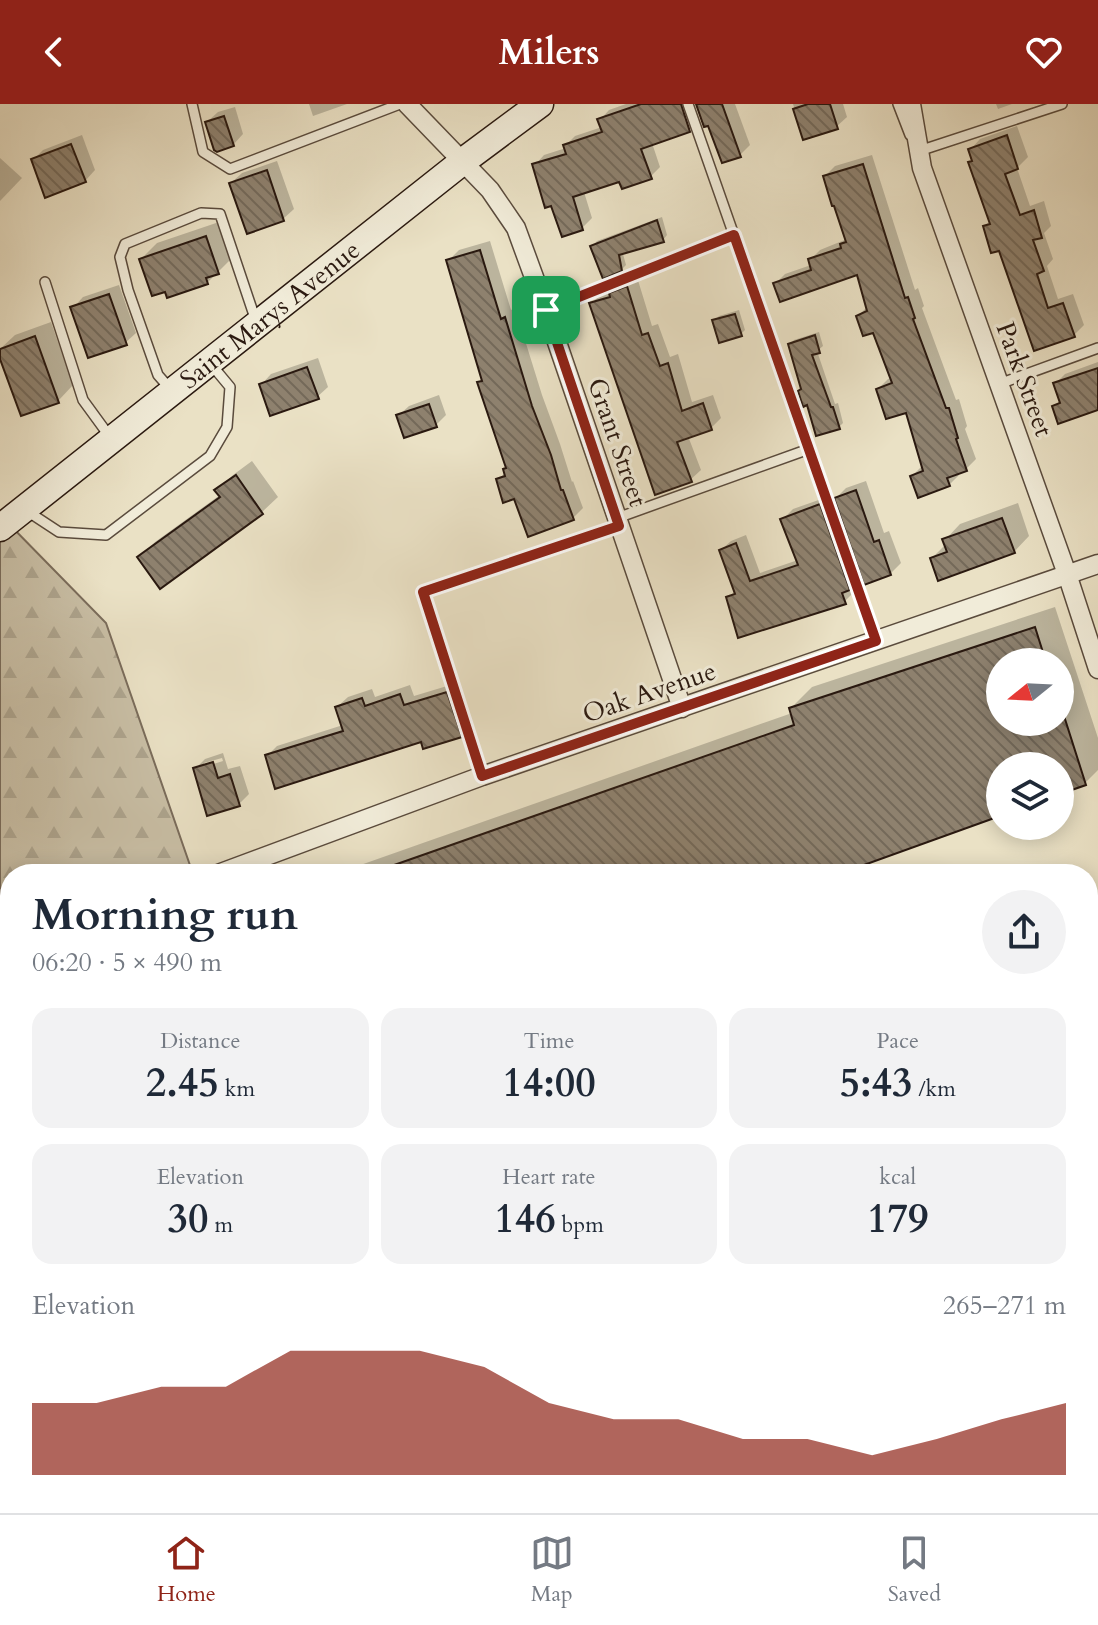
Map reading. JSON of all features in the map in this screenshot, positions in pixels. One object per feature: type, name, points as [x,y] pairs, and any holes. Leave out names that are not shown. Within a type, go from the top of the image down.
[{"type":"main road","name":"Saint Marys Avenue","points":[[0,528],[462,162],[540,104]]},
{"type":"street","name":"Grant Street","points":[[407,104],[490,190],[516,228],[682,708]]},
{"type":"street","name":"Park Street","points":[[911,104],[921,160],[1098,669]]},
{"type":"street","name":"Oak Avenue","points":[[245,864],[482,776],[1098,564]]},
{"type":"lane","points":[[192,104],[203,152],[230,169],[400,104]]},
{"type":"lane","points":[[688,104],[876,641]]},
{"type":"lane","points":[[898,104],[921,160],[1062,104]]},
{"type":"lane","points":[[172,392],[158,375],[128,290],[120,257],[125,244],[201,213],[220,214],[258,324]]},
{"type":"lane","points":[[546,310],[734,235]]},
{"type":"lane","points":[[45,282],[83,400],[112,440]]},
{"type":"lane","points":[[999,384],[1098,348]]},
{"type":"lane","points":[[24,510],[59,532],[106,535],[210,456],[227,427],[230,387],[209,363]]},
{"type":"lane","points":[[482,776],[423,592],[809,449]]},
{"type":"green space","points":[[7,522],[106,623],[190,864],[0,864],[0,528]]},
{"type":"building","points":[[641,104],[681,104],[690,132],[641,149],[652,179],[622,189],[619,182],[573,197],[583,230],[562,237],[551,206],[545,208],[532,164],[566,154],[563,145],[602,132],[597,119]]},
{"type":"building","points":[[696,104],[722,104],[741,157],[722,163]]},
{"type":"building","points":[[808,104],[830,104],[838,129],[803,140],[793,109]]},
{"type":"building","points":[[224,116],[234,146],[217,152],[205,122]]},
{"type":"building","points":[[1007,135],[1018,169],[1005,174],[1020,215],[1034,210],[1042,238],[1033,240],[1044,271],[1037,274],[1048,308],[1063,303],[1075,337],[1034,351],[999,251],[991,253],[983,226],[990,224],[968,162],[972,161],[968,149]]},
{"type":"building","points":[[71,144],[86,182],[45,198],[31,159]]},
{"type":"building","points":[[863,164],[905,298],[908,297],[913,319],[946,408],[949,408],[967,471],[947,478],[950,486],[918,498],[910,476],[923,471],[906,413],[886,419],[876,389],[892,383],[873,333],[863,336],[856,316],[867,311],[857,275],[780,302],[773,283],[811,270],[808,259],[841,248],[840,244],[846,242],[823,176]]},
{"type":"building","points":[[267,170],[284,221],[247,234],[229,183]]},
{"type":"building","points":[[657,220],[664,242],[619,255],[622,271],[603,279],[590,246]]},
{"type":"building","points":[[206,236],[219,274],[206,278],[208,284],[167,298],[165,292],[152,296],[139,259]]},
{"type":"building","points":[[480,250],[501,319],[505,317],[532,406],[574,520],[528,537],[514,499],[503,503],[496,479],[505,476],[503,469],[506,468],[477,382],[482,381],[446,260]]},
{"type":"building","points":[[627,286],[642,335],[648,333],[660,366],[668,363],[682,411],[703,403],[712,430],[677,442],[692,482],[655,495],[589,303],[610,297],[609,293]]},
{"type":"building","points":[[109,294],[127,345],[88,358],[70,307]]},
{"type":"building","points":[[735,314],[742,336],[719,343],[712,320]]},
{"type":"building","points":[[815,335],[820,353],[812,355],[840,429],[816,436],[807,405],[803,407],[798,391],[801,389],[788,344]]},
{"type":"building","points":[[35,336],[59,403],[21,416],[0,359],[0,349]]},
{"type":"building","points":[[307,367],[319,399],[270,416],[259,384]]},
{"type":"building","points":[[1098,368],[1098,410],[1058,424],[1052,406],[1060,403],[1053,383]]},
{"type":"building","points":[[429,404],[437,427],[404,438],[396,415]]},
{"type":"building","points":[[236,475],[263,514],[160,589],[137,557],[220,497],[214,490]]},
{"type":"building","points":[[856,490],[874,542],[879,540],[891,575],[864,585],[834,498]]},
{"type":"building","points":[[820,504],[850,590],[842,593],[846,604],[738,638],[726,597],[735,594],[719,550],[736,543],[750,581],[798,565],[780,519]]},
{"type":"building","points":[[1002,518],[1015,553],[938,581],[930,558],[947,552],[942,539]]},
{"type":"building","points":[[1035,627],[1042,648],[986,648],[986,736],[1070,736],[1086,785],[1074,789],[1074,752],[986,752],[986,821],[867,864],[397,864],[794,725],[789,708]]},
{"type":"building","points":[[447,692],[462,737],[423,749],[421,742],[275,789],[265,755],[343,731],[335,707],[362,698],[365,706],[400,694],[404,705]]},
{"type":"building","points":[[213,762],[218,778],[230,774],[240,806],[207,816],[193,768]]},
{"type":"route","points":[[734,235],[876,641],[482,776],[423,592],[619,526],[546,310],[734,235]]}]
